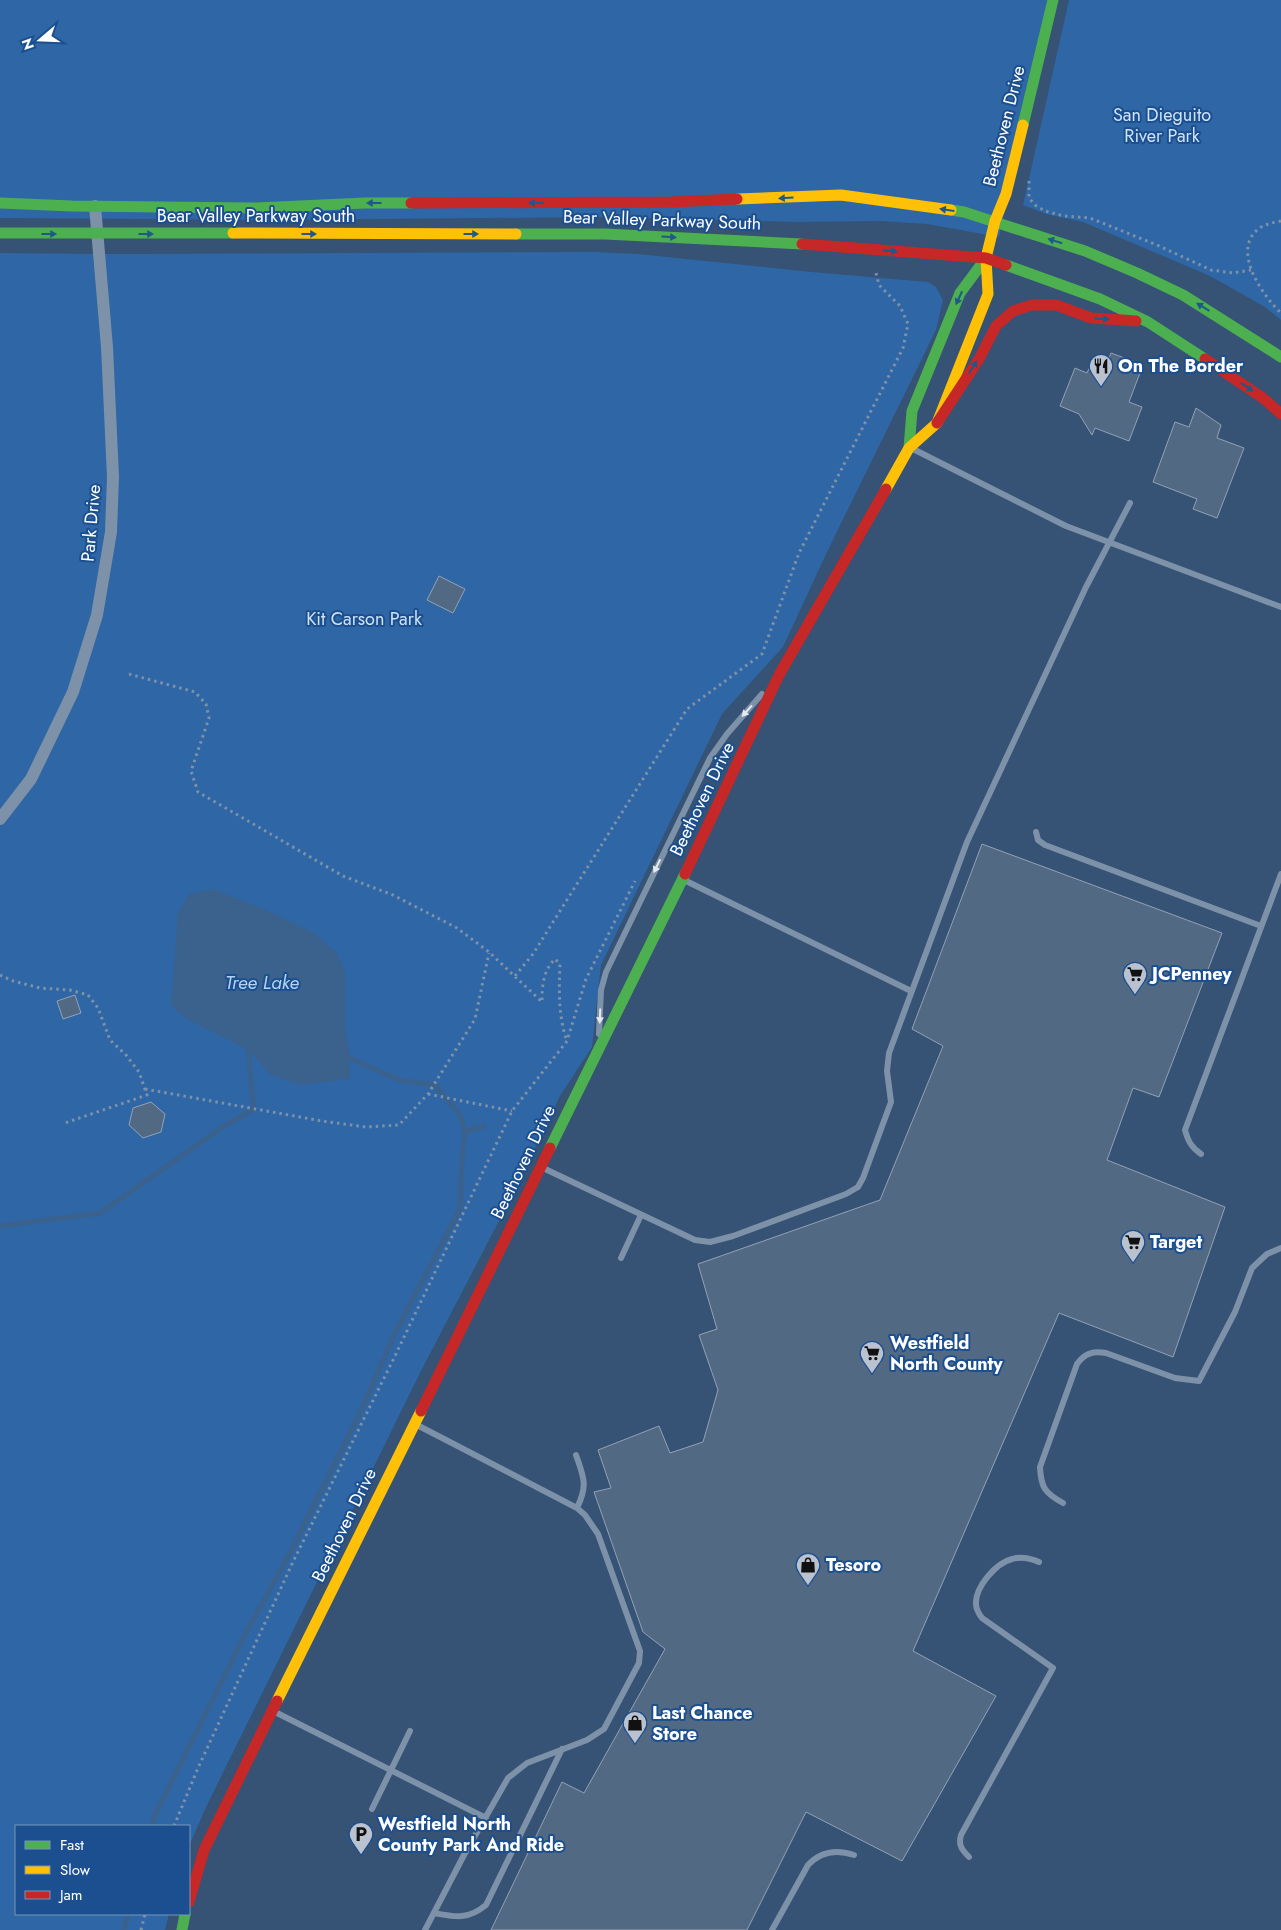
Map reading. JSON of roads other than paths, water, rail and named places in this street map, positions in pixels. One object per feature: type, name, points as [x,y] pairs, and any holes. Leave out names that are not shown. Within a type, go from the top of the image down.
[{"type":"main road","name":"Beethoven Drive","points":[[190,1899],[204,1850],[683,879],[779,675],[909,448],[937,423],[988,294],[986,258],[995,221],[1006,194],[1053,0]]},
{"type":"main road","name":"Bear Valley Parkway South","points":[[0,203],[256,208],[374,203],[671,202],[841,195],[964,212],[1085,251],[1183,295],[1281,357]]},
{"type":"main road","name":"Bear Valley Parkway South","points":[[0,234],[605,234],[756,241],[986,258],[1100,299],[1148,322],[1263,398],[1281,414]]},
{"type":"main road","name":"Beethoven Drive","points":[[909,448],[912,411],[919,393],[960,293],[986,258]]},
{"type":"main road","points":[[937,423],[979,359],[996,326],[1014,311],[1032,305],[1056,305],[1091,318],[1148,322]]},
{"type":"main road","points":[[182,1930],[185,1915]]},
{"type":"street","name":"Park Drive","points":[[0,819],[31,779],[73,692],[97,615],[111,532],[113,477],[107,347],[95,206]]},
{"type":"lane","points":[[909,448],[1066,526],[1281,607]]},
{"type":"lane","points":[[540,1166],[694,1240],[710,1242],[733,1236],[809,1208],[846,1194],[858,1187],[891,1102],[887,1071],[889,1053],[968,842],[1109,541],[1130,503]]},
{"type":"lane","points":[[599,1049],[601,990],[610,963],[710,758],[727,734],[779,675]]},
{"type":"lane","points":[[1036,832],[1038,840],[1045,845],[1261,926]]},
{"type":"lane","points":[[1201,1154],[1187,1140],[1185,1130],[1281,874]]},
{"type":"lane","points":[[683,879],[911,991]]},
{"type":"lane","points":[[621,1258],[641,1215]]},
{"type":"lane","points":[[1063,1504],[1046,1492],[1040,1477],[1040,1467],[1077,1364],[1089,1353],[1106,1353],[1175,1378],[1199,1382],[1235,1312],[1252,1268],[1267,1254],[1281,1248]]},
{"type":"lane","points":[[413,1424],[577,1508],[585,1515],[598,1534],[641,1657],[604,1730],[587,1740],[527,1763],[508,1778],[425,1930]]},
{"type":"lane","points":[[576,1455],[584,1482],[584,1494],[577,1508]]},
{"type":"lane","points":[[969,1857],[960,1846],[961,1836],[1053,1668],[982,1618],[976,1603],[978,1594],[984,1582],[994,1571],[1010,1560],[1026,1557],[1039,1562]]},
{"type":"lane","points":[[272,1711],[486,1818]]},
{"type":"lane","points":[[372,1809],[410,1731]]},
{"type":"lane","points":[[434,1913],[458,1918],[486,1906],[562,1749]]},
{"type":"lane","points":[[772,1930],[808,1864],[813,1859],[832,1851],[854,1855]]},
{"type":"water","name":"Tree Lake","points":[[214,889],[312,932],[336,952],[345,972],[345,1028],[350,1058],[350,1079],[301,1085],[271,1075],[248,1050],[185,1018],[171,1005],[178,913],[189,894]]},
{"type":"waterway","points":[[0,1226],[100,1213],[221,1128],[254,1109],[248,1050]]},
{"type":"waterway","points":[[151,1825],[247,1631],[291,1551],[359,1415],[395,1333],[460,1209],[465,1132],[460,1115],[435,1085],[399,1080],[350,1058]]},
{"type":"waterway","points":[[465,1132],[484,1126]]},
{"type":"waterway","points":[[124,1930],[128,1915]]},
{"type":"place","name":"On The Border","points":[[1101,387]]},
{"type":"place","name":"JCPenney","points":[[1135,995]]},
{"type":"place","name":"Target","points":[[1133,1263]]},
{"type":"place","name":"Westfield North County","points":[[872,1374]]},
{"type":"place","name":"Tesoro","points":[[808,1586]]},
{"type":"place","name":"Last Chance Store","points":[[635,1744]]},
{"type":"place","name":"Westfield North County Park And Ride","points":[[361,1855]]},
{"type":"park label","name":"San Dieguito River Park","points":[[1162,125]]},
{"type":"park label","name":"Kit Carson Park","points":[[364,619]]}]
